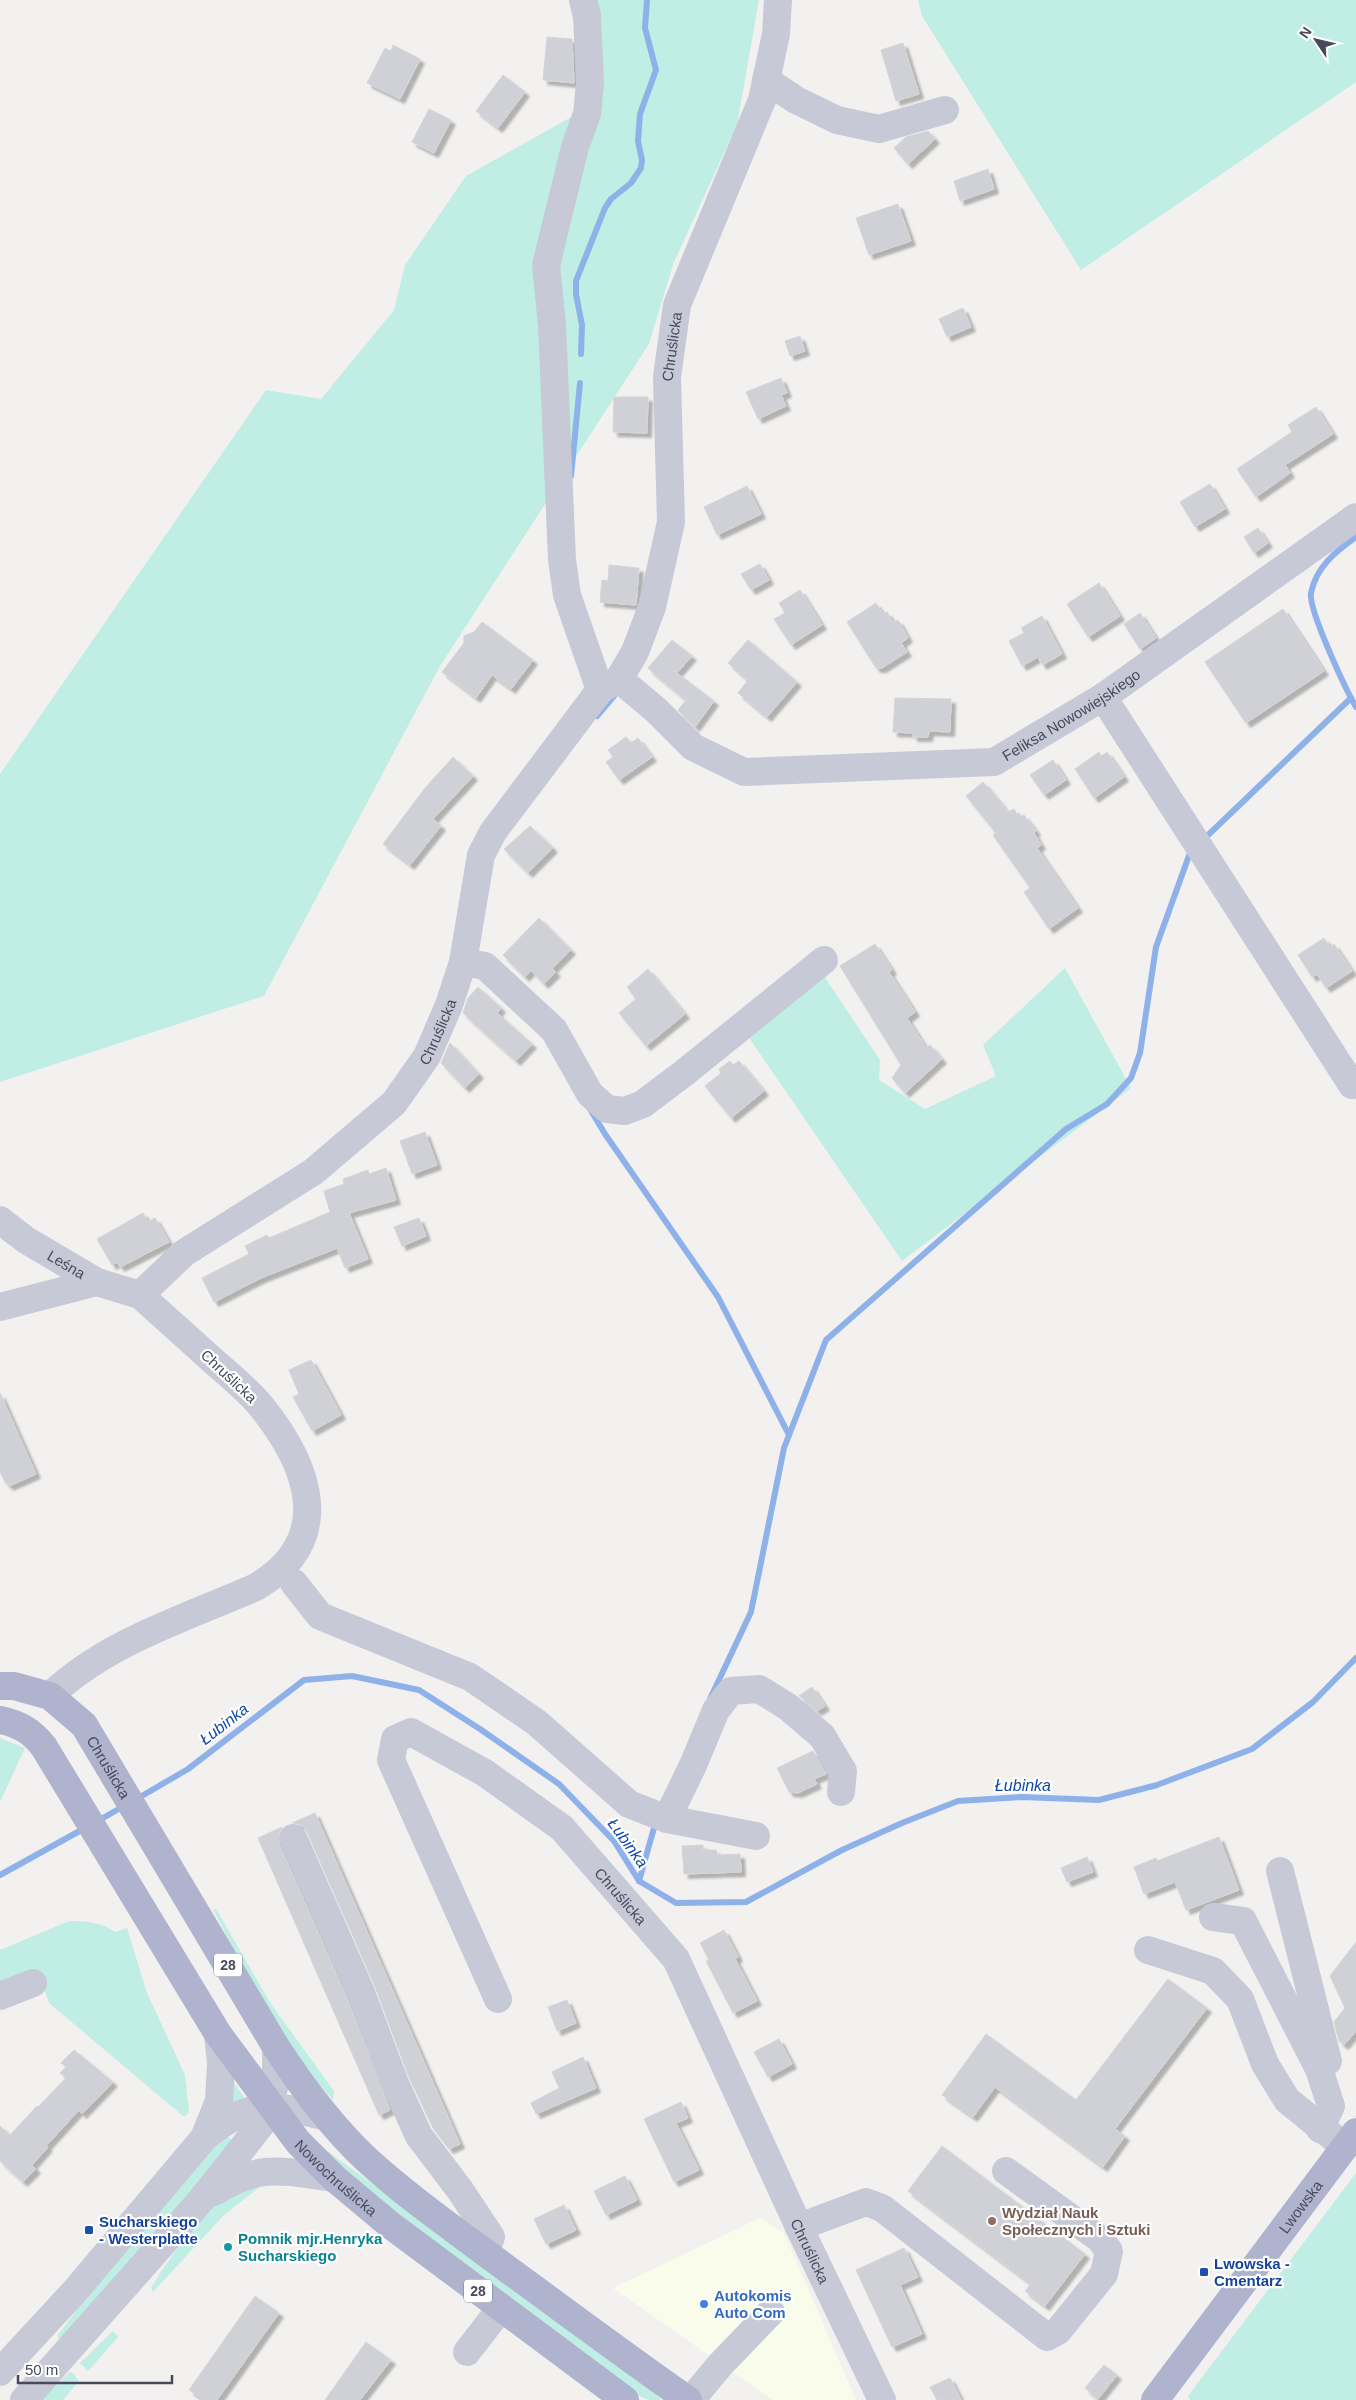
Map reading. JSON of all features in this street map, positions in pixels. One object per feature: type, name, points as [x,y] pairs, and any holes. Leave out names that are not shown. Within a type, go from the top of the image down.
[{"type":"main road","name":"28","points":[[0,1686],[14,1686],[50,1696]]},
{"type":"main road","points":[[9,1722],[50,1696]]},
{"type":"main road","name":"Chruślicka","points":[[50,1696],[84,1725],[180,1882],[276,2047]]},
{"type":"main road","name":"28","points":[[9,1722],[36,1736],[44,1747],[218,2034]]},
{"type":"main road","name":"Nowochruślicka","points":[[218,2034],[298,2142],[334,2178],[389,2224],[625,2400]]},
{"type":"main road","name":"28","points":[[276,2047],[297,2080],[327,2117],[380,2170],[485,2252],[690,2400]]},
{"type":"main road","name":"Lwowska","points":[[1155,2400],[1350,2140]]},
{"type":"street","points":[[583,0],[587,16],[590,83],[587,114],[576,147],[546,265],[552,325],[562,560],[567,594],[609,685]]},
{"type":"street","name":"Chruślicka","points":[[50,1696],[66,1680],[100,1657],[256,1587],[273,1577],[292,1557],[307,1525],[308,1504],[304,1486],[296,1462],[277,1428],[241,1386],[140,1295],[184,1253],[313,1172],[394,1103],[427,1056],[449,1004],[463,962],[481,855],[493,832],[635,652],[652,607],[671,522],[667,377],[678,305],[762,100],[776,34],[778,0]]},
{"type":"street","points":[[766,80],[796,100],[837,120],[878,129],[945,110]]},
{"type":"street","name":"Feliksa Nowowiejskiego","points":[[609,685],[656,710],[693,747],[744,772],[994,762],[1103,697],[1356,517]]},
{"type":"street","points":[[1103,697],[1352,1085]]},
{"type":"street","points":[[463,962],[485,966],[554,1030],[590,1094],[607,1109],[625,1111],[643,1104],[684,1074],[824,960]]},
{"type":"street","name":"Leśna","points":[[0,1220],[26,1240],[97,1282],[140,1295]]},
{"type":"street","points":[[0,1307],[97,1282]]},
{"type":"street","points":[[294,1582],[320,1616],[470,1678],[536,1722],[629,1804],[667,1819],[756,1836]]},
{"type":"street","points":[[667,1819],[694,1763],[716,1710],[731,1691],[759,1689],[788,1707],[822,1736],[843,1771],[841,1792]]},
{"type":"street","name":"Chruślicka","points":[[498,1999],[391,1760],[395,1739],[411,1732],[485,1773],[562,1828],[676,1959],[799,2227],[882,2400]]},
{"type":"street","points":[[293,1838],[360,1990],[394,2081],[419,2136],[460,2190],[491,2237],[485,2252]]},
{"type":"street","points":[[1280,1871],[1322,2040],[1333,2075],[1324,2086]]},
{"type":"street","points":[[1214,1918],[1243,1921],[1319,2069],[1331,2106],[1320,2129]]},
{"type":"street","points":[[1148,1950],[1213,1971],[1240,1999],[1265,2064],[1287,2100],[1320,2129],[1350,2140]]},
{"type":"street","points":[[0,1996],[33,1983]]},
{"type":"street","points":[[204,2138],[219,2101],[221,2063],[218,2034]]},
{"type":"street","points":[[24,2400],[202,2199],[263,2122],[270,2106],[276,2078],[276,2047]]},
{"type":"street","points":[[0,2372],[69,2298],[204,2138],[221,2123],[250,2110],[270,2106],[291,2108],[327,2117]]},
{"type":"street","points":[[202,2199],[238,2177],[253,2172],[283,2171],[334,2178]]},
{"type":"street","points":[[799,2227],[866,2202],[882,2208],[1047,2337],[1058,2331],[1104,2274],[1109,2251],[1100,2239],[1006,2171]]},
{"type":"street","points":[[467,2352],[501,2308]]},
{"type":"street","points":[[690,2400],[771,2312]]},
{"type":"shaded area","points":[[760,2218],[784,2233],[856,2400],[773,2400],[613,2288]]},
{"type":"green space","points":[[591,0],[759,0],[737,125],[674,262],[649,344],[440,666],[264,996],[0,1082],[0,774],[266,390],[321,399],[394,310],[405,265],[466,176],[598,102]]},
{"type":"green space","points":[[918,0],[1356,0],[1356,82],[1081,270],[922,16]]},
{"type":"green space","points":[[1065,968],[1131,1088],[902,1261],[745,1032],[822,973],[880,1060],[879,1080],[925,1109],[996,1076],[983,1045]]},
{"type":"green space","points":[[0,1738],[25,1748],[0,1802]]},
{"type":"green space","points":[[213,1909],[216,1909],[271,2004],[334,2091],[333,2100],[299,2061],[257,1995]]},
{"type":"green space","points":[[69,1921],[93,1923],[116,1932],[127,1928],[147,1993],[185,2075],[189,2111],[186,2116],[183,2116],[49,2003],[38,1972],[0,1988],[0,1950]]},
{"type":"green space","points":[[225,2071],[245,2098],[227,2111]]},
{"type":"green space","points":[[225,2134],[234,2142],[63,2343],[57,2336],[114,2260]]},
{"type":"green space","points":[[312,2140],[645,2381],[661,2400],[649,2400],[637,2395],[386,2209]]},
{"type":"green space","points":[[1356,2173],[1356,2400],[1190,2400],[1188,2396]]},
{"type":"green space","points":[[265,2183],[224,2215],[153,2292],[151,2288],[168,2261],[188,2233],[211,2207],[235,2187],[245,2184]]},
{"type":"green space","points":[[113,2331],[118,2337],[88,2371],[80,2363]]},
{"type":"green space","points":[[71,2371],[79,2381],[63,2400],[40,2400]]},
{"type":"building","points":[[547,37],[572,39],[574,83],[543,80]]},
{"type":"building","points":[[903,43],[919,94],[896,101],[881,50]]},
{"type":"building","points":[[393,45],[420,59],[400,99],[367,83],[385,48],[391,51]]},
{"type":"building","points":[[503,75],[525,92],[498,128],[476,111]]},
{"type":"building","points":[[429,109],[451,120],[434,153],[412,142]]},
{"type":"building","points":[[928,131],[935,139],[908,164],[894,148],[906,137]]},
{"type":"building","points":[[988,169],[994,189],[960,201],[954,181]]},
{"type":"building","points":[[898,204],[911,241],[869,255],[856,218]]},
{"type":"building","points":[[963,308],[971,327],[947,337],[939,319]]},
{"type":"building","points":[[800,336],[805,351],[790,356],[785,341]]},
{"type":"building","points":[[781,378],[787,393],[781,395],[786,406],[758,419],[746,392]]},
{"type":"building","points":[[614,397],[648,397],[647,433],[613,432]]},
{"type":"building","points":[[1316,407],[1333,434],[1285,465],[1290,473],[1256,497],[1237,469],[1292,432],[1288,425]]},
{"type":"building","points":[[1210,484],[1225,509],[1195,527],[1180,502]]},
{"type":"building","points":[[747,486],[761,514],[717,535],[704,507]]},
{"type":"building","points":[[1258,528],[1268,543],[1254,553],[1244,537]]},
{"type":"building","points":[[760,564],[769,580],[751,590],[741,574]]},
{"type":"building","points":[[609,565],[639,568],[636,605],[600,602],[602,580],[608,581]]},
{"type":"building","points":[[1099,583],[1120,616],[1088,637],[1067,604]]},
{"type":"building","points":[[800,590],[822,625],[791,645],[774,619],[785,613],[779,603]]},
{"type":"building","points":[[876,603],[883,614],[887,612],[893,623],[898,620],[908,638],[901,643],[907,652],[882,668],[876,668],[847,622]]},
{"type":"building","points":[[1283,609],[1324,671],[1246,723],[1205,662]]},
{"type":"building","points":[[1140,613],[1156,638],[1140,649],[1124,624]]},
{"type":"building","points":[[1042,616],[1062,654],[1042,665],[1038,657],[1022,666],[1009,641],[1024,633],[1021,628]]},
{"type":"building","points":[[482,622],[533,660],[511,689],[492,675],[476,698],[442,672],[464,643],[464,636],[474,632]]},
{"type":"building","points":[[672,640],[692,656],[677,673],[714,701],[695,727],[678,710],[686,700],[648,668]]},
{"type":"building","points":[[748,640],[797,682],[767,717],[738,693],[748,680],[728,663]]},
{"type":"building","points":[[895,698],[951,699],[950,732],[929,731],[928,737],[913,737],[913,733],[893,732]]},
{"type":"building","points":[[626,737],[631,743],[638,738],[652,757],[619,780],[606,762],[613,757],[608,750]]},
{"type":"building","points":[[1099,752],[1101,756],[1107,752],[1124,777],[1094,798],[1075,769]]},
{"type":"building","points":[[453,757],[473,776],[433,819],[441,826],[410,865],[383,844],[425,788]]},
{"type":"building","points":[[1053,760],[1066,780],[1044,795],[1030,775]]},
{"type":"building","points":[[983,782],[1008,812],[1014,809],[1019,818],[1024,815],[1036,831],[1034,833],[1041,845],[1037,848],[1078,908],[1049,929],[1024,892],[1030,888],[993,835],[996,833],[966,796]]},
{"type":"building","points":[[530,826],[553,848],[528,873],[504,849]]},
{"type":"building","points":[[539,918],[571,950],[552,969],[556,972],[544,984],[531,970],[525,977],[503,955]]},
{"type":"building","points":[[1324,938],[1330,947],[1334,944],[1352,971],[1326,988],[1317,974],[1312,977],[1298,955]]},
{"type":"building","points":[[875,944],[892,970],[889,972],[915,1012],[907,1018],[926,1048],[930,1045],[942,1059],[905,1093],[892,1078],[901,1065],[840,966]]},
{"type":"building","points":[[648,969],[685,1014],[646,1046],[619,1013],[636,999],[627,987]]},
{"type":"building","points":[[478,987],[501,1008],[497,1013],[532,1044],[516,1061],[463,1013],[468,998]]},
{"type":"building","points":[[450,1043],[479,1074],[465,1088],[441,1063]]},
{"type":"building","points":[[730,1061],[733,1065],[739,1061],[764,1091],[731,1118],[705,1086],[721,1073],[719,1069]]},
{"type":"building","points":[[425,1132],[437,1165],[412,1174],[400,1141]]},
{"type":"building","points":[[386,1168],[396,1200],[349,1213],[368,1259],[345,1268],[337,1248],[261,1278],[214,1302],[202,1278],[249,1254],[245,1246],[267,1235],[269,1238],[330,1212],[324,1191],[344,1184],[343,1179],[368,1170],[369,1174]]},
{"type":"building","points":[[143,1213],[148,1222],[155,1218],[169,1242],[120,1267],[117,1262],[112,1265],[97,1239]]},
{"type":"building","points":[[419,1218],[426,1236],[402,1246],[394,1227]]},
{"type":"building","points":[[311,1360],[341,1415],[312,1431],[293,1397],[299,1394],[289,1370]]},
{"type":"building","points":[[0,1393],[36,1474],[9,1486],[0,1472]]},
{"type":"building","points":[[812,1687],[825,1706],[817,1711],[799,1696]]},
{"type":"building","points":[[813,1751],[826,1774],[814,1779],[817,1784],[798,1793],[789,1792],[777,1768]]},
{"type":"building","points":[[315,1813],[460,2144],[449,2149],[433,2128],[408,2075],[374,1984],[307,1832],[302,1825],[292,1823]]},
{"type":"building","points":[[282,1827],[278,1836],[279,1844],[346,1996],[390,2110],[379,2115],[258,1838]]},
{"type":"building","points":[[1219,1837],[1239,1890],[1186,1910],[1175,1882],[1144,1894],[1134,1867],[1156,1858],[1157,1861]]},
{"type":"building","points":[[703,1845],[703,1850],[716,1850],[717,1855],[740,1854],[741,1872],[684,1874],[682,1846]]},
{"type":"building","points":[[1087,1857],[1093,1872],[1067,1882],[1061,1868]]},
{"type":"building","points":[[724,1930],[738,1957],[735,1959],[757,2001],[733,2013],[706,1961],[709,1960],[700,1943]]},
{"type":"building","points":[[1356,1942],[1356,2031],[1344,2045],[1339,2041],[1334,2022],[1345,2008],[1330,1976]]},
{"type":"building","points":[[1168,1979],[1207,2008],[1115,2129],[1125,2136],[1103,2167],[995,2087],[973,2117],[942,2095],[986,2034],[1076,2100]]},
{"type":"building","points":[[567,2000],[576,2023],[557,2031],[548,2007]]},
{"type":"building","points":[[779,2039],[792,2064],[768,2077],[754,2052]]},
{"type":"building","points":[[74,2050],[113,2082],[82,2114],[79,2110],[46,2146],[48,2147],[32,2165],[36,2169],[23,2182],[0,2161],[0,2126],[10,2135],[38,2107],[66,2078],[60,2073],[66,2067],[61,2063]]},
{"type":"building","points":[[583,2057],[596,2088],[536,2114],[531,2103],[559,2088],[552,2072]]},
{"type":"building","points":[[681,2102],[688,2118],[676,2123],[699,2170],[674,2182],[644,2119]]},
{"type":"building","points":[[942,2146],[1085,2254],[1045,2306],[1025,2291],[1031,2284],[908,2191]]},
{"type":"building","points":[[625,2176],[637,2200],[606,2215],[594,2191]]},
{"type":"building","points":[[564,2205],[576,2230],[546,2244],[534,2219]]},
{"type":"building","points":[[904,2248],[918,2277],[900,2285],[922,2334],[892,2347],[856,2270]]},
{"type":"building","points":[[255,2296],[279,2313],[217,2400],[204,2400],[189,2390]]},
{"type":"building","points":[[366,2342],[391,2360],[360,2400],[325,2400]]},
{"type":"building","points":[[1104,2365],[1117,2375],[1098,2399],[1085,2388]]},
{"type":"building","points":[[950,2378],[961,2400],[937,2400],[930,2387]]},
{"type":"waterway","points":[[581,354],[582,325],[576,294],[576,281],[605,208],[611,199],[631,183],[641,168],[642,160],[638,141],[640,114],[656,70],[645,28],[647,0]]},
{"type":"waterway","points":[[571,476],[580,383]]},
{"type":"waterway","points":[[1356,537],[1328,560],[1317,575],[1311,593],[1315,615],[1321,632],[1356,707]]},
{"type":"waterway","points":[[597,716],[614,696]]},
{"type":"waterway","points":[[1205,838],[1351,698]]},
{"type":"waterway","points":[[710,1699],[751,1612],[784,1448],[826,1340],[1066,1129],[1107,1104],[1131,1078],[1140,1053],[1156,947],[1191,850]]},
{"type":"waterway","points":[[590,1109],[605,1134],[718,1297],[789,1435]]},
{"type":"waterway","name":"Łubinka","points":[[135,1800],[188,1769],[304,1680],[352,1676],[419,1690],[480,1729],[559,1784],[614,1841],[639,1881],[676,1903],[746,1902],[842,1850],[902,1823],[958,1801],[1021,1797],[1099,1800],[1157,1785],[1252,1749],[1313,1702],[1356,1658]]},
{"type":"waterway","name":"Łubinka","points":[[96,1822],[124,1806]]},
{"type":"waterway","name":"Łubinka","points":[[0,1875],[85,1828]]},
{"type":"waterway","points":[[639,1881],[654,1828]]},
{"type":"place","name":"Wydział Nauk Społecznych i Sztuki","points":[[992,2221]]},
{"type":"place","name":"Sucharskiego - Westerplatte","points":[[89,2230]]},
{"type":"place","name":"Pomnik mjr.Henryka Sucharskiego","points":[[228,2247]]},
{"type":"place","name":"Lwowska - Cmentarz","points":[[1204,2272]]},
{"type":"place","name":"Autokomis Auto Com","points":[[704,2304]]}]
